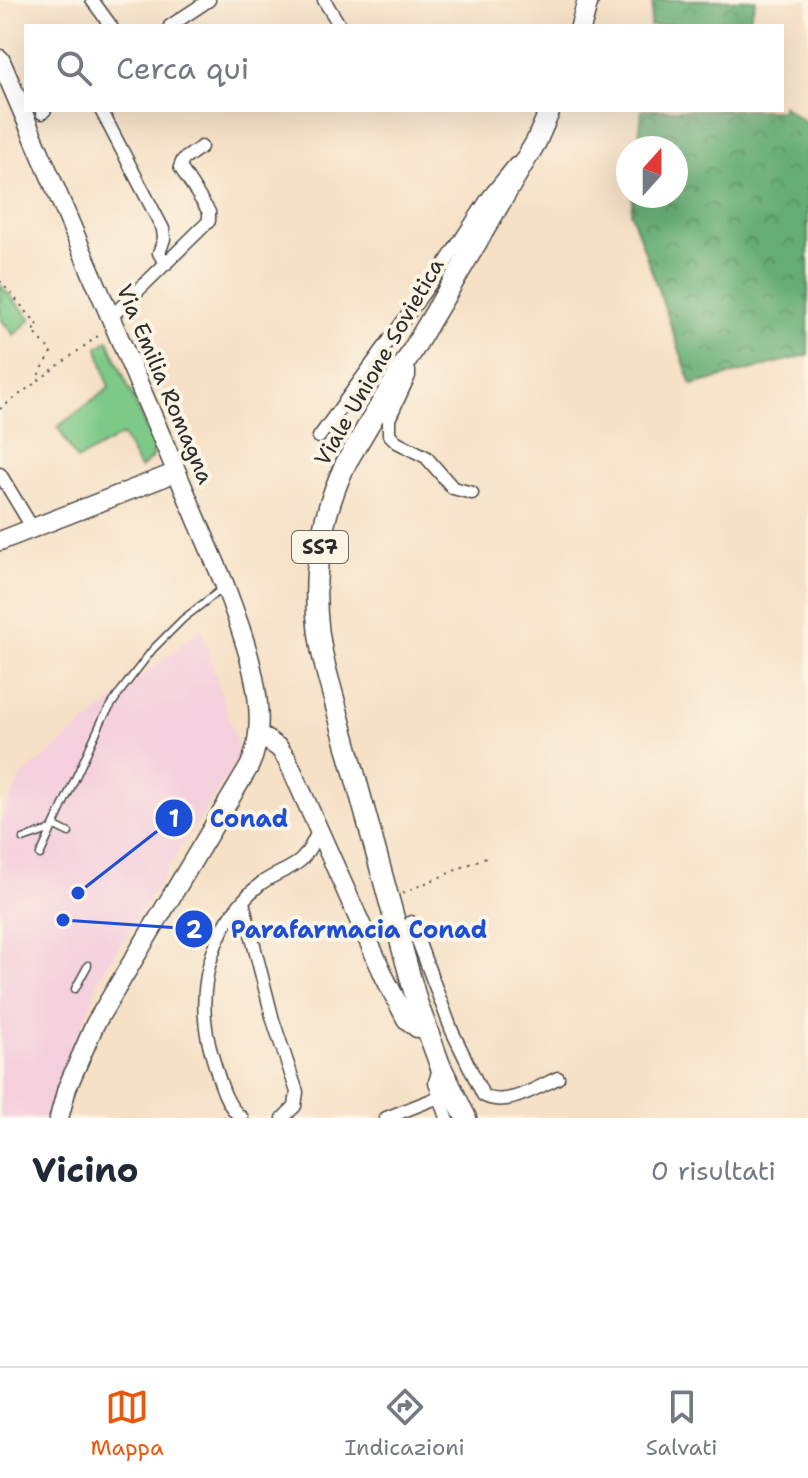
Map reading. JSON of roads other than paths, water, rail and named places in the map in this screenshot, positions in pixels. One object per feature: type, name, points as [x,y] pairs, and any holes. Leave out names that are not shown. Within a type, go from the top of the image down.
[{"type":"main road","points":[[582,24],[588,0]]},
{"type":"main road","name":"Via Emilia Romagna","points":[[0,59],[226,587],[249,660],[260,735]]},
{"type":"main road","name":"Viale Unione Sovietica","points":[[426,1028],[407,923],[389,898],[323,659],[317,621],[316,583],[321,541],[333,493],[353,451],[536,142],[549,112]]},
{"type":"main road","points":[[0,541],[177,472]]},
{"type":"main road","points":[[59,1118],[67,1088],[103,1010],[249,767],[260,735],[285,755],[406,1019],[417,1028],[426,1028]]},
{"type":"main road","name":"SS7","points":[[426,1028],[466,1118]]},
{"type":"street","points":[[92,0],[110,24]]},
{"type":"street","points":[[185,22],[209,0]]},
{"type":"street","points":[[324,0],[339,24]]},
{"type":"street","points":[[102,112],[163,229],[164,239],[159,253],[166,264]]},
{"type":"street","points":[[319,437],[446,262],[495,188],[536,142]]},
{"type":"street","points":[[112,321],[204,228],[210,218],[180,167],[184,158],[201,147]]},
{"type":"street","points":[[403,366],[409,371],[409,376],[389,419],[389,434],[397,442],[426,457],[453,488],[472,493]]},
{"type":"street","points":[[0,474],[32,527]]},
{"type":"street","points":[[242,1118],[229,1102],[213,1059],[206,1004],[206,973],[211,952],[243,902],[263,882],[302,859],[320,828]]},
{"type":"street","points":[[243,902],[273,1020],[297,1092],[295,1106],[283,1118]]},
{"type":"street","points":[[407,923],[452,1031],[483,1095],[492,1100],[507,1100],[558,1078]]},
{"type":"street","points":[[440,1065],[435,1082],[447,1118]]},
{"type":"street","points":[[386,1118],[439,1097]]},
{"type":"street","points":[[417,1118],[425,1104]]},
{"type":"lane","points":[[40,855],[103,718],[120,692],[153,649],[183,619],[210,595],[226,587]]},
{"type":"lane","points":[[55,826],[69,833]]},
{"type":"lane","points":[[23,839],[55,826]]},
{"type":"lane","points":[[75,989],[88,965]]},
{"type":"lane","points":[[50,1118],[67,1088]]},
{"type":"place","name":"Conad","points":[[78,893]]},
{"type":"place","name":"Parafarmacia Conad","points":[[63,920]]}]
